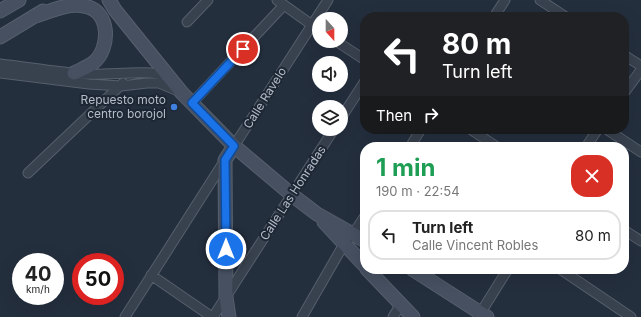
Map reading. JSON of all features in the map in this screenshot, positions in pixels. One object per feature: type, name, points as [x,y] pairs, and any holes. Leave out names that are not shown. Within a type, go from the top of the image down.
[{"type":"main road","points":[[0,11],[19,0]]},
{"type":"main road","points":[[0,37],[60,0]]},
{"type":"main road","points":[[113,3],[182,93],[234,146],[292,195],[318,214],[360,238]]},
{"type":"main road","points":[[36,16],[68,6],[85,6],[100,16],[106,33],[106,43],[102,52],[93,63],[74,73]]},
{"type":"main road","name":"Calle Ravelo","points":[[225,160],[234,146]]},
{"type":"main road","points":[[225,160],[226,297],[230,317]]},
{"type":"main road","points":[[318,214],[360,261]]},
{"type":"main road","points":[[373,274],[413,317]]},
{"type":"main road","points":[[419,274],[482,316]]},
{"type":"street","points":[[187,22],[208,0]]},
{"type":"street","name":"Calle Ravelo","points":[[322,12],[328,0]]},
{"type":"street","points":[[497,12],[505,0]]},
{"type":"street","points":[[540,0],[558,12]]},
{"type":"street","points":[[192,103],[281,3],[312,25]]},
{"type":"street","name":"Calle Ravelo","points":[[234,146],[312,31]]},
{"type":"street","points":[[347,48],[360,57]]},
{"type":"street","points":[[629,58],[641,66]]},
{"type":"street","points":[[0,64],[74,73],[160,74],[168,76]]},
{"type":"street","points":[[629,86],[641,70]]},
{"type":"street","points":[[0,73],[89,84],[121,86],[159,83],[169,86],[182,93]]},
{"type":"street","points":[[28,173],[121,86],[130,74]]},
{"type":"street","points":[[348,107],[360,89]]},
{"type":"street","points":[[478,134],[490,142]]},
{"type":"street","points":[[614,134],[626,142]]},
{"type":"street","name":"Calle Las Honradas","points":[[213,317],[330,136]]},
{"type":"street","points":[[629,144],[641,152]]},
{"type":"street","name":"Calle Ravelo","points":[[125,317],[225,160]]},
{"type":"street","points":[[302,317],[344,244],[360,224]]},
{"type":"street","points":[[629,234],[641,242]]},
{"type":"street","points":[[482,316],[505,274]]},
{"type":"street","points":[[567,274],[631,317]]},
{"type":"street","points":[[151,276],[213,317]]},
{"type":"street","points":[[392,317],[401,304]]},
{"type":"place","name":"Repuesto moto centro borojol","points":[[174,107]]},
{"type":"route","points":[[226,249],[225,160],[234,146],[192,103],[243,49]]}]
